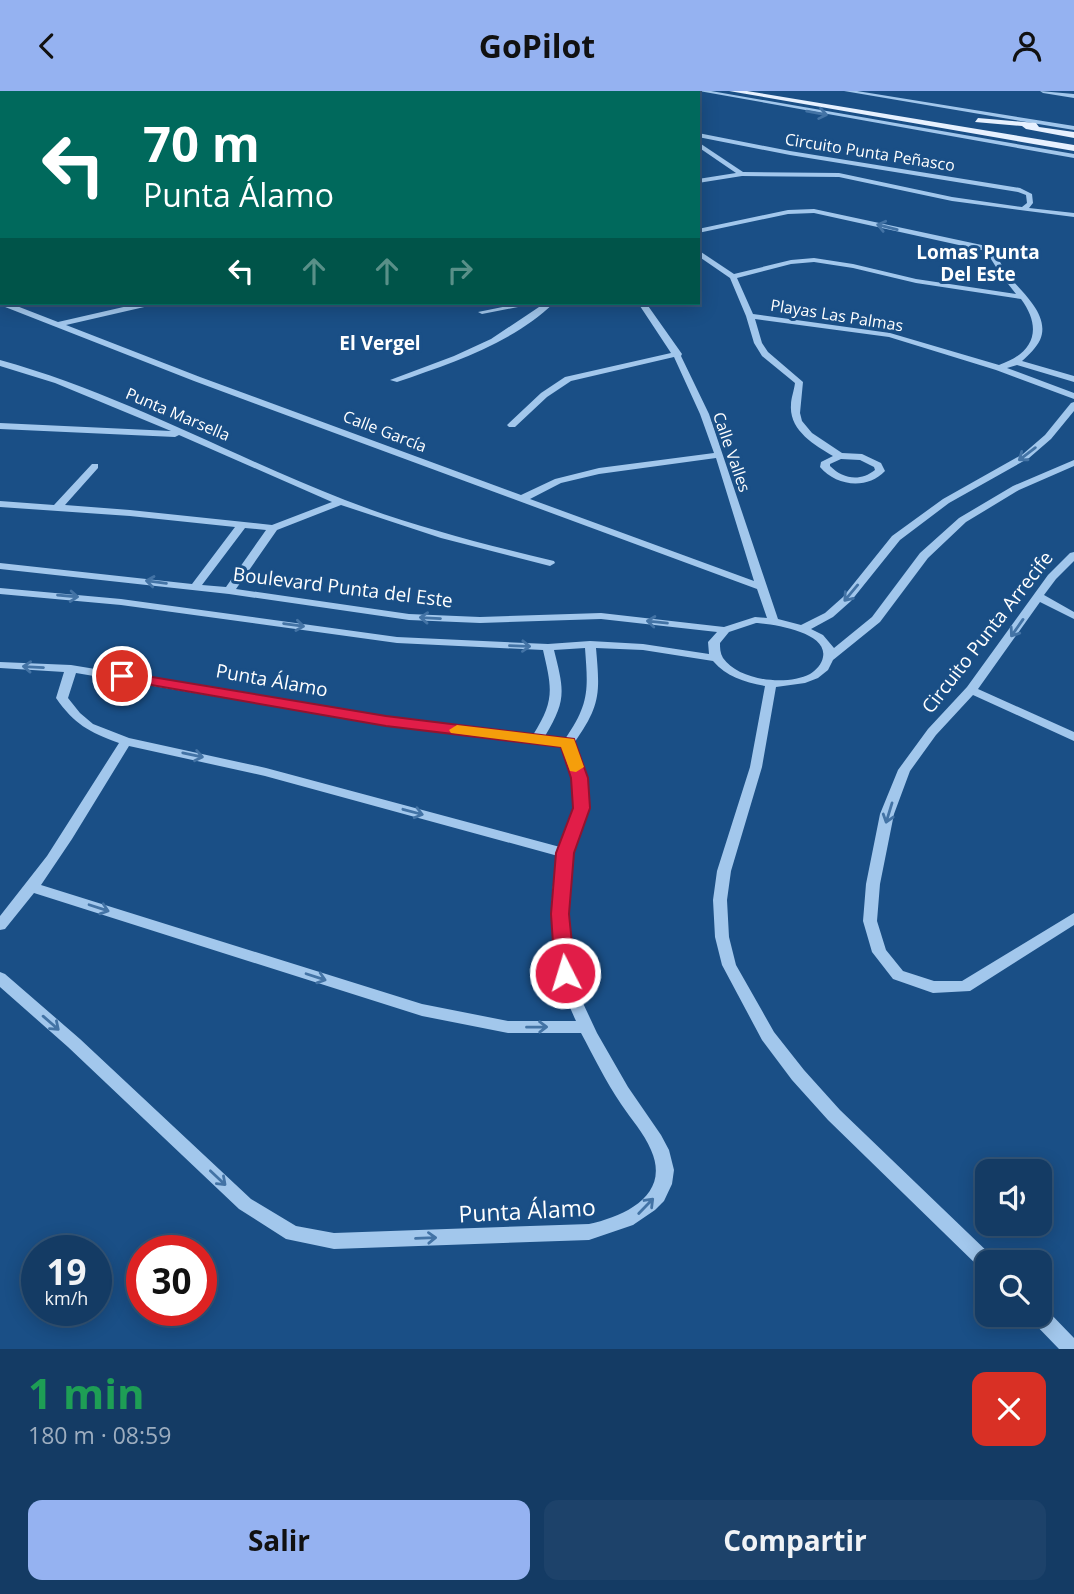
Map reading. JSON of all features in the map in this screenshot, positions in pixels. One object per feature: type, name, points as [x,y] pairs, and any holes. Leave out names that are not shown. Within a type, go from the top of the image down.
[{"type":"main road","points":[[733,91],[1074,148]]},
{"type":"main road","points":[[844,94],[876,103],[1074,135]]},
{"type":"main road","points":[[806,102],[828,97]]},
{"type":"main road","points":[[855,111],[843,104],[876,103]]},
{"type":"main road","points":[[978,120],[1074,128]]},
{"type":"main road","points":[[1001,136],[1050,152]]},
{"type":"street","points":[[571,91],[586,91]]},
{"type":"street","points":[[702,91],[1074,156]]},
{"type":"street","points":[[1043,91],[1074,96]]},
{"type":"street","points":[[844,94],[1074,128]]},
{"type":"street","name":"Circuito Punta Peñasco","points":[[700,139],[714,138],[859,165],[1020,190],[1029,194],[1030,203],[1074,210]]},
{"type":"street","name":"Circuito Punta Peñasco","points":[[700,141],[742,174]]},
{"type":"street","name":"Circuito Punta Peñasco","points":[[700,181],[742,174],[839,175],[952,199],[1074,215]]},
{"type":"street","points":[[1024,209],[1030,203]]},
{"type":"street","points":[[700,231],[788,212],[838,215],[988,249],[1023,297],[1035,316],[1038,327],[1035,341],[1017,362],[999,368]]},
{"type":"street","points":[[700,252],[733,277],[750,316],[753,332],[765,354],[799,382],[795,412],[797,424],[840,456],[872,460],[880,471],[872,478],[865,479],[837,477],[825,467],[826,462],[840,456]]},
{"type":"street","points":[[733,277],[791,263],[822,261],[916,281],[1023,297]]},
{"type":"street","name":"Calle García","points":[[7,305],[760,587]]},
{"type":"street","points":[[56,325],[141,305]]},
{"type":"street","points":[[482,312],[522,305]]},
{"type":"street","points":[[394,380],[488,346],[548,305]]},
{"type":"street","name":"Calle Valles","points":[[643,305],[678,354],[718,455],[773,620]]},
{"type":"street","name":"Playas Las Palmas","points":[[750,316],[890,335],[999,368],[1074,396]]},
{"type":"street","points":[[512,425],[544,395],[568,379],[678,354]]},
{"type":"street","points":[[1017,362],[1074,379]]},
{"type":"street","name":"Punta Marsella","points":[[0,363],[92,395],[341,502],[403,525],[471,545],[550,562]]},
{"type":"street","points":[[804,628],[829,615],[848,599],[896,538],[956,494],[1026,456],[1048,437],[1074,405]]},
{"type":"street","points":[[0,426],[183,435]]},
{"type":"street","points":[[521,499],[558,481],[599,471],[718,455]]},
{"type":"street","points":[[0,591],[121,601],[397,640],[548,647],[590,644],[643,647],[716,658],[728,670],[747,679],[771,684],[792,683],[810,678],[823,669],[828,659],[881,615],[929,550],[952,529],[988,501],[1074,463]]},
{"type":"street","points":[[57,508],[95,466]]},
{"type":"street","points":[[0,504],[130,513],[274,528],[341,502]]},
{"type":"street","points":[[195,587],[242,525]]},
{"type":"street","points":[[229,591],[274,528]]},
{"type":"street","name":"Circuito Punta Arrecife","points":[[1074,555],[1052,577],[971,690],[917,750],[904,770],[887,814],[873,884],[870,921],[879,952],[898,975],[933,987],[965,987],[1074,918]]},
{"type":"street","name":"Boulevard Punta del Este","points":[[0,566],[229,591],[409,617],[480,620],[601,616],[725,630]]},
{"type":"street","points":[[1039,597],[1074,616]]},
{"type":"street","points":[[716,658],[714,642],[725,630],[746,622],[773,620],[804,628],[818,637],[827,647],[828,659]]},
{"type":"street","points":[[568,743],[588,716],[594,700],[590,644]]},
{"type":"street","points":[[537,739],[555,710],[559,693],[548,647]]},
{"type":"street","name":"Punta Álamo","points":[[0,665],[71,669],[386,721],[568,743],[580,778],[581,808],[565,853],[560,914],[565,973],[587,1027],[617,1084],[661,1149],[665,1170],[662,1187],[635,1217],[613,1227],[589,1232],[334,1241],[292,1233],[245,1204],[74,1043],[0,978]]},
{"type":"street","points":[[71,669],[62,698],[76,719],[99,732],[126,741],[266,772],[565,853]]},
{"type":"street","points":[[771,684],[756,767],[723,871],[720,900],[722,937],[729,965],[768,1036],[797,1075],[834,1115],[975,1251]]},
{"type":"street","points":[[971,690],[1074,737]]},
{"type":"street","points":[[0,925],[34,888],[66,841],[126,741]]},
{"type":"street","points":[[34,888],[422,1010],[508,1027],[587,1027]]},
{"type":"street","points":[[1051,1327],[1072,1349]]},
{"type":"slow traffic","points":[[457,730],[568,743],[576,767]]},
{"type":"district","name":"Lomas Punta Del Este","points":[[978,263]]},
{"type":"district","name":"El Vergel","points":[[380,343]]},
{"type":"route","points":[[122,676],[386,721],[568,743],[580,778],[581,808],[565,853],[560,914],[565,973]]}]
